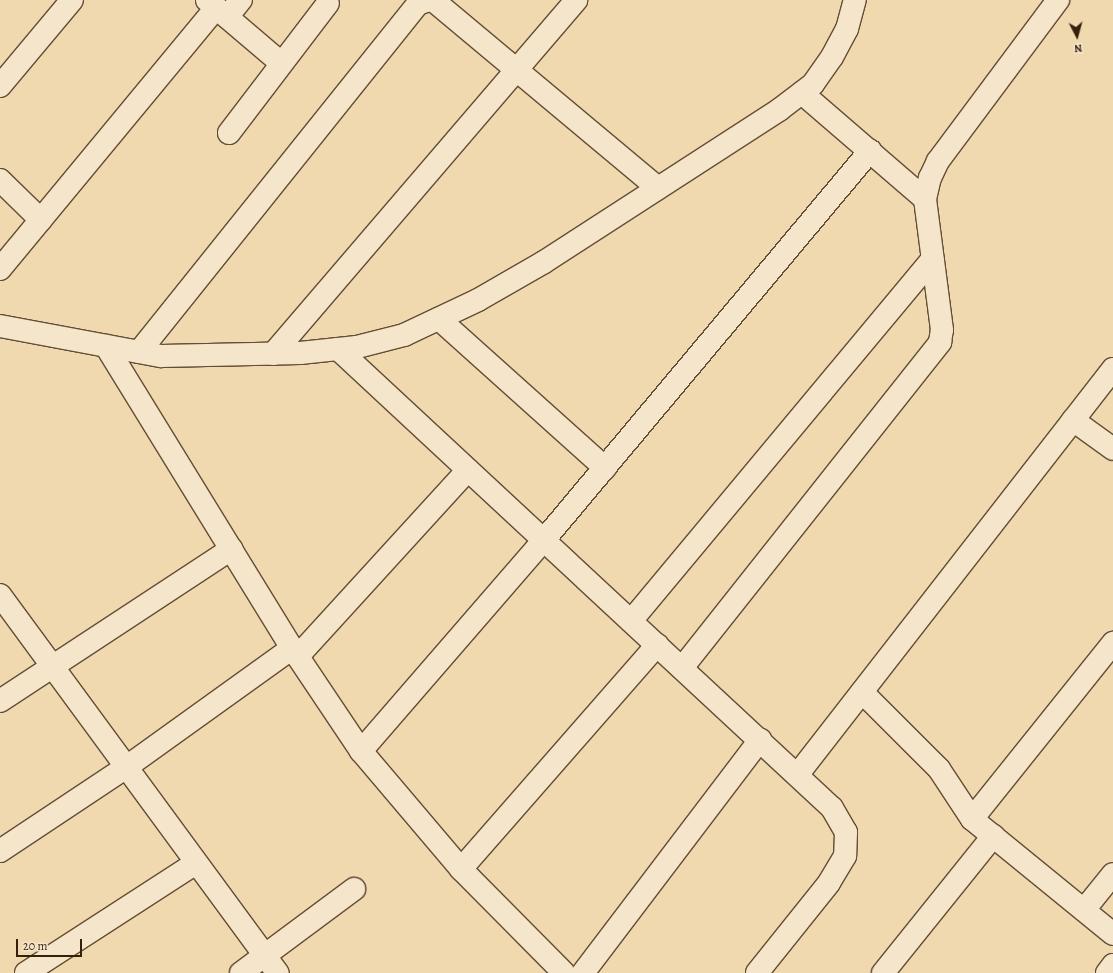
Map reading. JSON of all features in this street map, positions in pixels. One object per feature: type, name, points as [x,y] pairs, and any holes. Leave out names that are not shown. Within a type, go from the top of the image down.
[{"type":"street","points":[[0,86],[72,0]]},
{"type":"street","points":[[0,268],[216,8],[241,0]]},
{"type":"street","points":[[139,352],[418,4],[429,0]]},
{"type":"street","points":[[433,0],[658,188]]},
{"type":"street","points":[[273,354],[576,0]]},
{"type":"street","points":[[0,326],[161,356],[273,354],[338,349],[404,335],[439,319],[544,262],[802,93],[814,84],[832,57],[847,29],[855,0]]},
{"type":"street","points":[[682,668],[933,354],[942,330],[925,199],[938,161],[1058,0]]},
{"type":"street","points":[[229,133],[328,3]]},
{"type":"street","points":[[216,8],[281,63]]},
{"type":"street","points":[[802,93],[925,199]]},
{"type":"street","points":[[361,751],[544,540],[870,151]]},
{"type":"street","points":[[0,180],[41,220]]},
{"type":"street","points":[[630,621],[933,259]]},
{"type":"street","points":[[439,319],[605,468]]},
{"type":"street","points":[[106,346],[295,652],[361,751],[461,869],[564,973]]},
{"type":"street","points":[[338,349],[630,621],[798,774],[832,808],[846,832],[845,856],[829,883],[758,973]]},
{"type":"street","points":[[798,774],[1113,369]]},
{"type":"street","points":[[1073,420],[1113,449]]},
{"type":"street","points":[[0,851],[295,652],[468,470]]},
{"type":"street","points":[[0,701],[231,549]]},
{"type":"street","points":[[0,595],[52,667],[128,766],[196,863],[278,973]]},
{"type":"street","points":[[972,819],[1113,643]]},
{"type":"street","points":[[461,869],[657,645]]},
{"type":"street","points":[[862,692],[939,769],[972,819],[1113,934]]},
{"type":"street","points":[[583,973],[760,740]]},
{"type":"street","points":[[883,973],[993,836]]},
{"type":"street","points":[[26,973],[196,863]]},
{"type":"street","points":[[1084,910],[1113,874]]},
{"type":"street","points":[[241,973],[354,889]]},
{"type":"street","points":[[1107,973],[1113,965]]}]
